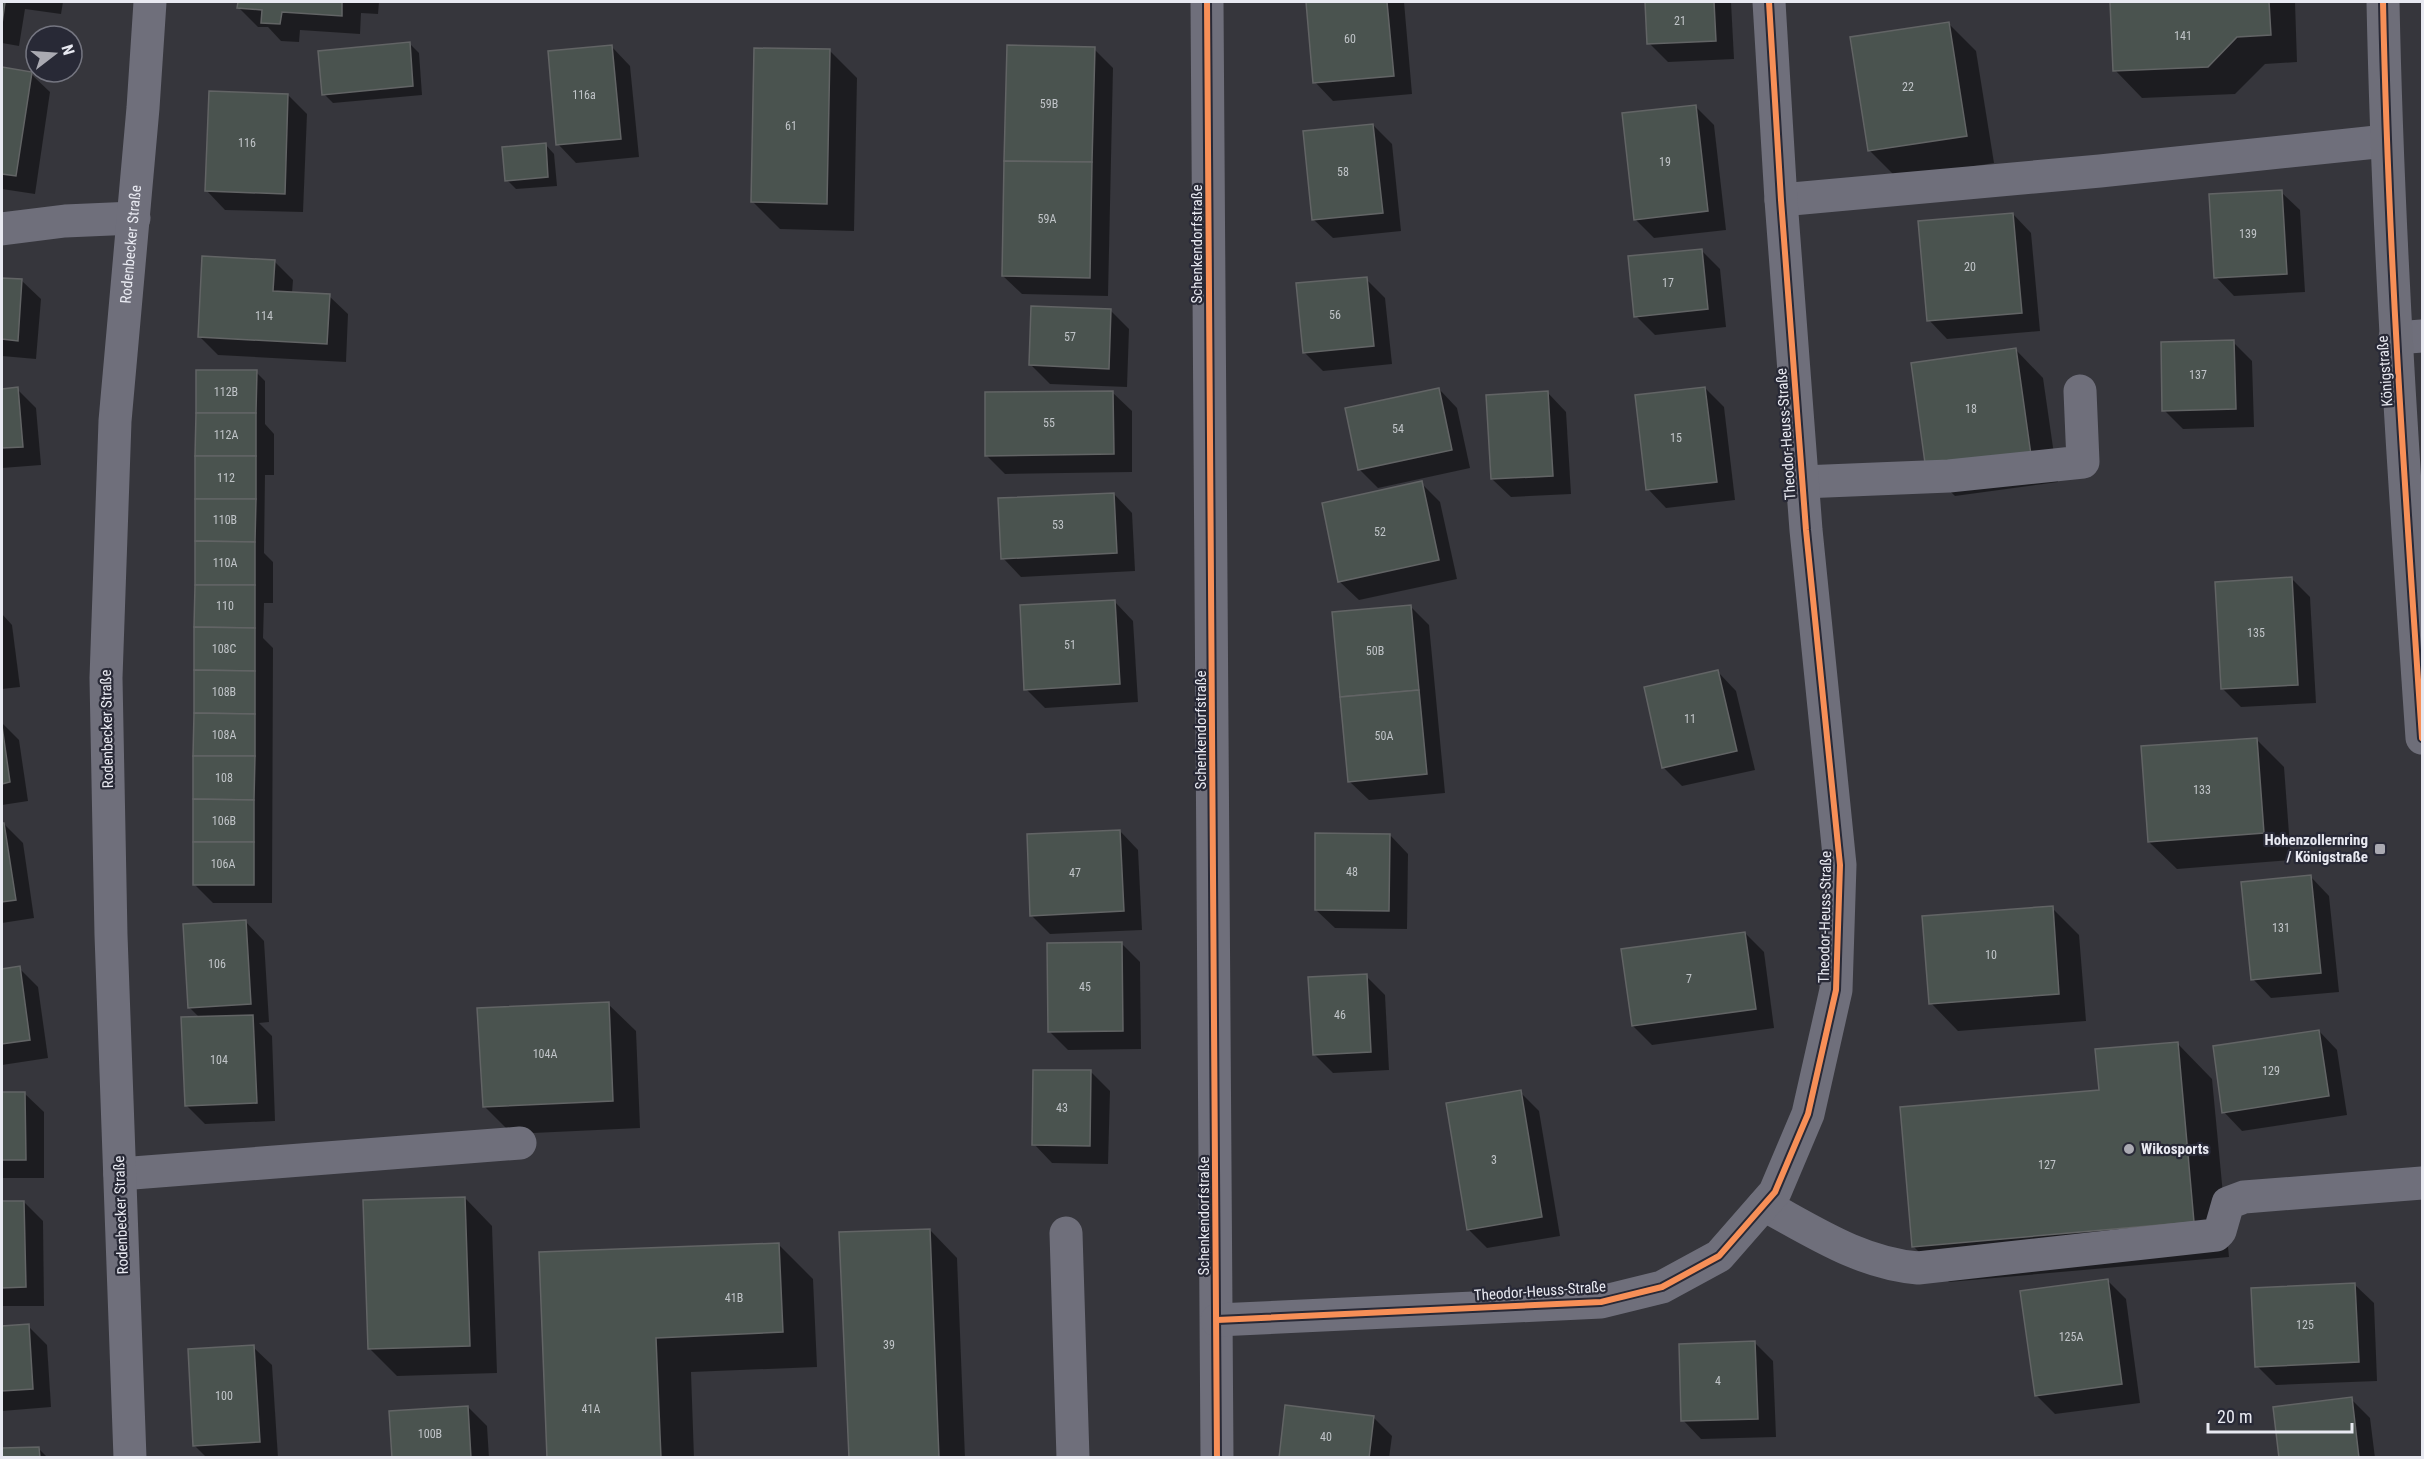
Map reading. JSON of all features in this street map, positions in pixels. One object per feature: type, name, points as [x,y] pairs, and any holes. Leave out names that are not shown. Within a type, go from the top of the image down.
[{"type":"main road","name":"Königstraße","points":[[2383,2],[2386,141],[2409,337],[2422,738]]},
{"type":"street","name":"Rodenbecker Straße","points":[[130,1458],[111,935],[106,678],[115,421],[134,218],[150,2]]},
{"type":"street","name":"Schenkendorfstraße","points":[[1207,2],[1217,1458]]},
{"type":"street","name":"Theodor-Heuss-Straße","points":[[1217,1320],[1601,1302],[1662,1287],[1719,1256],[1775,1192],[1808,1114],[1836,990],[1840,865],[1802,482],[1768,2]]},
{"type":"street","points":[[1781,200],[2100,171],[2386,141]]},
{"type":"street","points":[[2,229],[65,221],[134,218]]},
{"type":"street","points":[[1802,482],[1949,476],[2083,462],[2080,392]]},
{"type":"street","points":[[120,1174],[519,1143]]},
{"type":"street","points":[[1764,1205],[1845,1248],[1875,1261],[1918,1268],[2216,1235],[2220,1231],[2228,1203],[2244,1197],[2422,1183]]},
{"type":"street","points":[[1066,1233],[1073,1458]]},
{"type":"building","points":[[2,2],[5,2],[2,24]]},
{"type":"building","points":[[238,2],[342,2],[342,16],[282,12],[280,24],[261,23],[262,10],[237,8]]},
{"type":"building","points":[[1306,2],[1387,2],[1394,76],[1313,83]]},
{"type":"building","points":[[1645,2],[1714,2],[1716,41],[1647,44]]},
{"type":"building","points":[[2110,2],[2269,2],[2271,35],[2237,37],[2208,67],[2113,71]]},
{"type":"building","points":[[1949,22],[1967,136],[1868,151],[1850,37]]},
{"type":"building","points":[[410,42],[413,86],[322,95],[318,51]]},
{"type":"building","points":[[612,45],[621,139],[556,145],[548,51]]},
{"type":"building","points":[[1007,45],[1095,47],[1092,162],[1004,161]]},
{"type":"building","points":[[754,48],[830,49],[827,204],[751,202]]},
{"type":"building","points":[[2,67],[24,71],[24,84],[30,84],[16,176],[2,174]]},
{"type":"building","points":[[209,91],[288,94],[285,194],[205,191]]},
{"type":"building","points":[[1696,105],[1708,211],[1634,220],[1622,113]]},
{"type":"building","points":[[1373,124],[1383,213],[1312,220],[1303,131]]},
{"type":"building","points":[[546,143],[548,177],[505,181],[502,147]]},
{"type":"building","points":[[1004,161],[1092,162],[1090,278],[1002,276]]},
{"type":"building","points":[[2282,190],[2287,274],[2214,278],[2209,194]]},
{"type":"building","points":[[2013,213],[2022,313],[1927,321],[1918,221]]},
{"type":"building","points":[[1702,249],[1708,309],[1634,317],[1628,256]]},
{"type":"building","points":[[202,256],[275,260],[273,291],[330,294],[327,344],[198,337]]},
{"type":"building","points":[[1367,277],[1374,346],[1303,353],[1296,283]]},
{"type":"building","points":[[2,278],[22,279],[18,341],[2,339]]},
{"type":"building","points":[[1031,306],[1111,309],[1109,369],[1029,365]]},
{"type":"building","points":[[2234,340],[2236,409],[2162,411],[2161,342]]},
{"type":"building","points":[[2016,348],[2031,455],[1926,470],[1911,363]]},
{"type":"building","points":[[196,370],[257,370],[256,413],[196,413]]},
{"type":"building","points":[[18,387],[23,447],[2,448],[2,389]]},
{"type":"building","points":[[1705,387],[1717,482],[1646,490],[1635,395]]},
{"type":"building","points":[[1439,388],[1452,450],[1358,470],[1345,408]]},
{"type":"building","points":[[1113,391],[1114,454],[985,456],[985,392]]},
{"type":"building","points":[[1548,391],[1553,476],[1491,479],[1486,395]]},
{"type":"building","points":[[196,413],[256,413],[256,456],[195,456]]},
{"type":"building","points":[[195,456],[256,456],[256,499],[195,499]]},
{"type":"building","points":[[1422,481],[1439,560],[1338,582],[1322,503]]},
{"type":"building","points":[[1114,493],[1117,553],[1001,559],[998,498]]},
{"type":"building","points":[[195,499],[256,499],[255,542],[195,541]]},
{"type":"building","points":[[195,541],[255,542],[255,585],[195,585]]},
{"type":"building","points":[[2292,577],[2298,685],[2221,689],[2215,582]]},
{"type":"building","points":[[195,585],[255,585],[255,628],[194,627]]},
{"type":"building","points":[[1115,600],[1120,684],[1024,690],[1020,605]]},
{"type":"building","points":[[1411,605],[1419,690],[1340,697],[1332,612]]},
{"type":"building","points":[[194,627],[255,628],[255,671],[194,670]]},
{"type":"building","points":[[194,670],[255,671],[255,714],[194,713]]},
{"type":"building","points":[[1718,670],[1737,751],[1662,768],[1644,687]]},
{"type":"building","points":[[1419,690],[1427,774],[1348,782],[1340,697]]},
{"type":"building","points":[[194,713],[255,714],[255,756],[193,756]]},
{"type":"building","points":[[2,726],[10,782],[2,784]]},
{"type":"building","points":[[2257,738],[2264,833],[2148,842],[2141,746]]},
{"type":"building","points":[[193,756],[255,756],[254,800],[193,799]]},
{"type":"building","points":[[193,799],[254,800],[254,842],[193,842]]},
{"type":"building","points":[[2,823],[4,823],[16,900],[2,902]]},
{"type":"building","points":[[1120,830],[1124,911],[1030,916],[1027,834]]},
{"type":"building","points":[[1315,833],[1390,834],[1389,911],[1315,910]]},
{"type":"building","points":[[193,842],[254,842],[254,885],[193,885]]},
{"type":"building","points":[[2311,875],[2321,973],[2251,980],[2241,882]]},
{"type":"building","points":[[2053,906],[2059,994],[1929,1004],[1922,916]]},
{"type":"building","points":[[246,920],[251,1004],[188,1008],[183,924]]},
{"type":"building","points":[[1745,932],[1756,1009],[1632,1026],[1621,949]]},
{"type":"building","points":[[1122,942],[1123,1031],[1048,1032],[1047,943]]},
{"type":"building","points":[[20,966],[30,1040],[2,1044],[2,969]]},
{"type":"building","points":[[1367,974],[1371,1052],[1313,1055],[1308,977]]},
{"type":"building","points":[[609,1002],[613,1101],[483,1107],[477,1008]]},
{"type":"building","points":[[253,1015],[257,1103],[185,1106],[181,1017]]},
{"type":"building","points":[[2319,1030],[2329,1096],[2222,1113],[2213,1046]]},
{"type":"building","points":[[2178,1042],[2194,1222],[1912,1247],[1900,1107],[2099,1090],[2095,1049]]},
{"type":"building","points":[[1033,1070],[1091,1070],[1090,1146],[1032,1145]]},
{"type":"building","points":[[1521,1090],[1542,1217],[1467,1230],[1446,1103]]},
{"type":"building","points":[[2,1092],[25,1092],[26,1160],[2,1160]]},
{"type":"building","points":[[465,1197],[470,1346],[368,1349],[363,1200]]},
{"type":"building","points":[[2,1201],[24,1201],[26,1287],[2,1288]]},
{"type":"building","points":[[930,1229],[939,1458],[849,1458],[839,1232]]},
{"type":"building","points":[[779,1243],[783,1332],[656,1338],[661,1458],[547,1458],[539,1252]]},
{"type":"building","points":[[2108,1279],[2122,1384],[2035,1396],[2020,1291]]},
{"type":"building","points":[[2355,1283],[2359,1362],[2255,1367],[2251,1288]]},
{"type":"building","points":[[29,1324],[33,1389],[2,1391],[2,1326]]},
{"type":"building","points":[[1755,1341],[1758,1419],[1681,1421],[1679,1344]]},
{"type":"building","points":[[254,1345],[260,1442],[193,1446],[188,1349]]},
{"type":"building","points":[[2352,1397],[2359,1458],[2279,1458],[2273,1407]]},
{"type":"building","points":[[1285,1405],[1374,1416],[1369,1458],[1279,1458]]},
{"type":"building","points":[[468,1406],[471,1458],[392,1458],[389,1411]]},
{"type":"building","points":[[39,1447],[40,1458],[2,1458],[2,1448]]},
{"type":"cycle path","points":[[1207,2],[1217,1458]]},
{"type":"cycle path","points":[[1217,1320],[1601,1302],[1662,1287],[1719,1256],[1775,1192],[1808,1114],[1836,990],[1840,865],[1806,530],[1781,200],[1769,2]]},
{"type":"cycle path","points":[[2383,2],[2393,278],[2422,738]]},
{"type":"place","name":"Hohenzollernring / Königstraße","points":[[2380,849]]},
{"type":"place","name":"Wikosports","points":[[2129,1149]]}]
